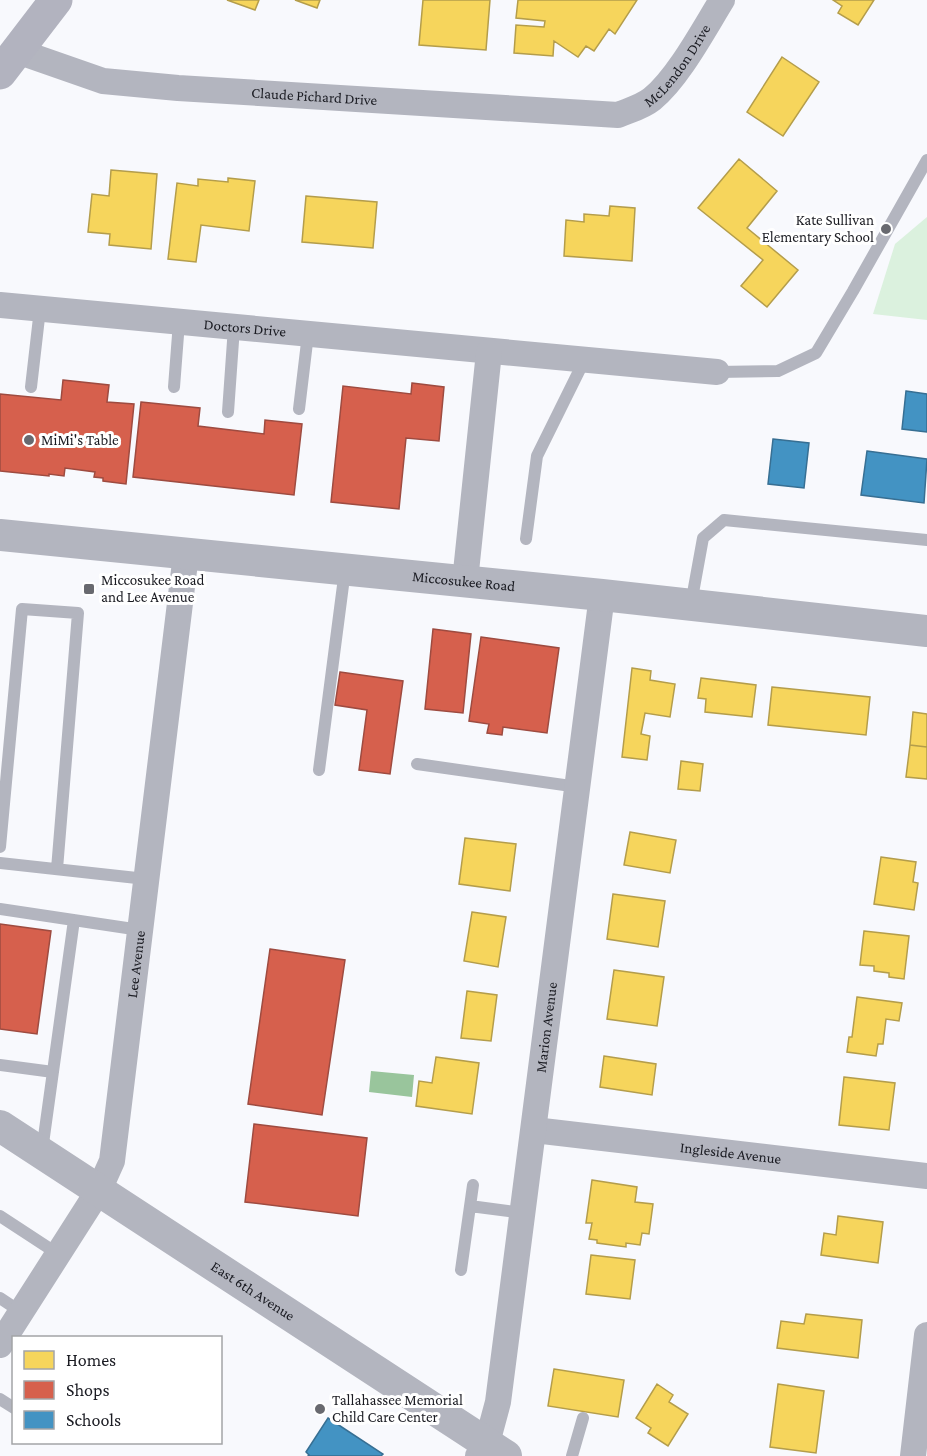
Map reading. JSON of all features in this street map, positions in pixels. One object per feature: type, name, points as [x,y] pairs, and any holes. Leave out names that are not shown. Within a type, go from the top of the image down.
[{"type":"main road","points":[[8,62],[56,0]]},
{"type":"street","name":"McLendon Drive","points":[[618,115],[639,107],[653,98],[681,66],[722,0]]},
{"type":"street","name":"Claude Pichard Drive","points":[[8,62],[103,81],[178,88],[618,115]]},
{"type":"street","name":"Doctors Drive","points":[[0,305],[717,372]]},
{"type":"street","points":[[465,581],[489,352]]},
{"type":"street","name":"Miccosukee Road","points":[[0,535],[602,595],[927,631]]},
{"type":"street","name":"Lee Avenue","points":[[0,1345],[99,1190],[112,1161],[186,554]]},
{"type":"street","name":"Marion Avenue","points":[[490,1452],[534,1130],[602,595]]},
{"type":"street","name":"East 6th Avenue","points":[[0,1126],[490,1452]]},
{"type":"street","name":"Ingleside Avenue","points":[[534,1130],[927,1176]]},
{"type":"street","points":[[913,1456],[927,1335]]},
{"type":"lane","points":[[717,372],[778,371],[816,353],[927,160]]},
{"type":"lane","points":[[30,387],[40,309]]},
{"type":"lane","points":[[174,387],[179,322]]},
{"type":"lane","points":[[228,412],[234,327]]},
{"type":"lane","points":[[299,409],[308,334]]},
{"type":"lane","points":[[526,539],[537,456],[584,361]]},
{"type":"lane","points":[[691,605],[703,538],[724,520],[927,540]]},
{"type":"lane","points":[[319,770],[345,570]]},
{"type":"lane","points":[[0,847],[22,609],[78,613],[57,869]]},
{"type":"lane","points":[[417,764],[578,787]]},
{"type":"lane","points":[[0,863],[146,879]]},
{"type":"lane","points":[[0,909],[140,930]]},
{"type":"lane","points":[[42,1152],[74,920]]},
{"type":"lane","points":[[0,1065],[53,1072]]},
{"type":"lane","points":[[461,1270],[473,1185]]},
{"type":"lane","points":[[470,1206],[523,1214]]},
{"type":"lane","points":[[0,1216],[58,1254]]},
{"type":"lane","points":[[0,1298],[21,1312]]},
{"type":"lane","points":[[572,1456],[583,1418]]},
{"type":"shaded area","points":[[927,217],[927,320],[873,314],[895,244]]},
{"type":"shaded area","points":[[371,1071],[414,1075],[412,1097],[369,1092]]},
{"type":"building: Homes","points":[[227,0],[259,0],[255,10]]},
{"type":"building: Homes","points":[[295,0],[320,0],[317,8]]},
{"type":"building: Homes","points":[[423,0],[490,0],[486,50],[419,45]]},
{"type":"building: Homes","points":[[518,0],[637,0],[615,34],[609,29],[594,51],[586,46],[578,57],[554,41],[553,56],[514,53],[516,25],[544,27],[545,21],[516,18]]},
{"type":"building: Homes","points":[[833,0],[874,0],[858,25],[838,13],[842,6]]},
{"type":"building: Homes","points":[[782,57],[819,82],[783,136],[747,112]]},
{"type":"building: Homes","points":[[739,159],[777,191],[747,228],[798,270],[767,307],[741,286],[763,260],[698,208]]},
{"type":"building: Homes","points":[[111,170],[157,174],[151,249],[109,245],[110,234],[88,232],[92,194],[109,196]]},
{"type":"building: Homes","points":[[228,178],[255,181],[249,231],[201,225],[196,262],[168,259],[177,183],[198,186],[198,179],[228,182]]},
{"type":"building: Homes","points":[[306,196],[377,202],[373,248],[302,242]]},
{"type":"building: Homes","points":[[610,206],[635,208],[632,261],[564,256],[566,220],[584,222],[584,214],[609,216]]},
{"type":"building: Homes","points":[[632,668],[651,671],[650,680],[675,684],[670,717],[645,713],[641,734],[650,736],[647,760],[622,757]]},
{"type":"building: Homes","points":[[701,678],[756,685],[752,717],[705,712],[706,699],[698,698]]},
{"type":"building: Homes","points":[[772,687],[870,697],[866,735],[768,725]]},
{"type":"building: Homes","points":[[913,712],[927,714],[927,747],[910,745]]},
{"type":"building: Homes","points":[[910,745],[927,747],[927,779],[906,777]]},
{"type":"building: Homes","points":[[681,761],[703,764],[700,791],[678,789]]},
{"type":"building: Homes","points":[[630,832],[676,840],[670,873],[624,865]]},
{"type":"building: Homes","points":[[465,838],[516,844],[510,891],[459,884]]},
{"type":"building: Homes","points":[[881,857],[916,862],[913,882],[918,883],[914,910],[874,904]]},
{"type":"building: Homes","points":[[613,894],[665,901],[658,947],[607,939]]},
{"type":"building: Homes","points":[[472,912],[506,917],[498,967],[464,961]]},
{"type":"building: Homes","points":[[864,931],[909,936],[904,979],[889,977],[889,973],[874,971],[874,966],[860,965]]},
{"type":"building: Homes","points":[[614,970],[664,977],[657,1026],[607,1019]]},
{"type":"building: Homes","points":[[467,991],[497,995],[491,1041],[461,1038]]},
{"type":"building: Homes","points":[[857,997],[902,1003],[899,1021],[886,1019],[883,1044],[878,1044],[876,1056],[847,1052],[849,1037],[852,1037]]},
{"type":"building: Homes","points":[[604,1056],[656,1064],[652,1095],[600,1087]]},
{"type":"building: Homes","points":[[436,1057],[479,1063],[472,1114],[416,1106],[419,1081],[432,1083]]},
{"type":"building: Homes","points":[[844,1077],[895,1083],[889,1130],[839,1125]]},
{"type":"building: Homes","points":[[592,1180],[637,1187],[635,1202],[653,1204],[649,1234],[642,1233],[640,1245],[626,1243],[626,1247],[597,1243],[597,1240],[589,1239],[592,1223],[586,1223]]},
{"type":"building: Homes","points":[[838,1216],[883,1222],[878,1263],[821,1255],[824,1233],[836,1235]]},
{"type":"building: Homes","points":[[591,1255],[635,1260],[630,1299],[586,1294]]},
{"type":"building: Homes","points":[[806,1314],[862,1320],[858,1358],[777,1348],[781,1321],[804,1324]]},
{"type":"building: Homes","points":[[554,1369],[624,1380],[618,1417],[548,1406]]},
{"type":"building: Homes","points":[[657,1384],[673,1395],[669,1402],[688,1414],[668,1446],[648,1433],[651,1428],[636,1418]]},
{"type":"building: Homes","points":[[778,1384],[824,1391],[816,1453],[770,1447]]},
{"type":"building: Shops","points":[[63,380],[109,385],[107,402],[134,404],[126,484],[103,481],[103,478],[94,477],[95,472],[65,468],[64,476],[0,471],[0,394],[61,400]]},
{"type":"building: Shops","points":[[412,383],[444,387],[439,441],[406,438],[399,509],[331,502],[343,386],[411,394]]},
{"type":"building: Shops","points":[[141,402],[200,408],[198,426],[264,434],[265,420],[302,424],[294,495],[133,477]]},
{"type":"building: Shops","points":[[433,629],[471,634],[463,713],[425,709]]},
{"type":"building: Shops","points":[[481,637],[559,648],[547,733],[503,727],[502,735],[487,733],[489,724],[469,721]]},
{"type":"building: Shops","points":[[340,672],[403,681],[390,774],[359,770],[367,710],[335,705]]},
{"type":"building: Shops","points":[[0,924],[51,931],[37,1034],[0,1029]]},
{"type":"building: Shops","points":[[270,949],[345,960],[322,1115],[248,1104]]},
{"type":"building: Shops","points":[[254,1124],[367,1138],[358,1216],[245,1202]]},
{"type":"building: Schools","points":[[906,391],[927,394],[927,432],[902,429]]},
{"type":"building: Schools","points":[[773,439],[809,443],[804,488],[768,484]]},
{"type":"building: Schools","points":[[867,451],[927,459],[924,503],[861,495]]},
{"type":"building: Schools","points":[[328,1418],[383,1454],[381,1456],[308,1456],[306,1452]]},
{"type":"place","name":"Kate Sullivan Elementary School","points":[[886,229]]},
{"type":"place","name":"MiMi's Table","points":[[29,440]]},
{"type":"place","name":"Miccosukee Road and Lee Avenue","points":[[89,589]]},
{"type":"place","name":"Tallahassee Memorial Child Care Center","points":[[320,1409]]}]
